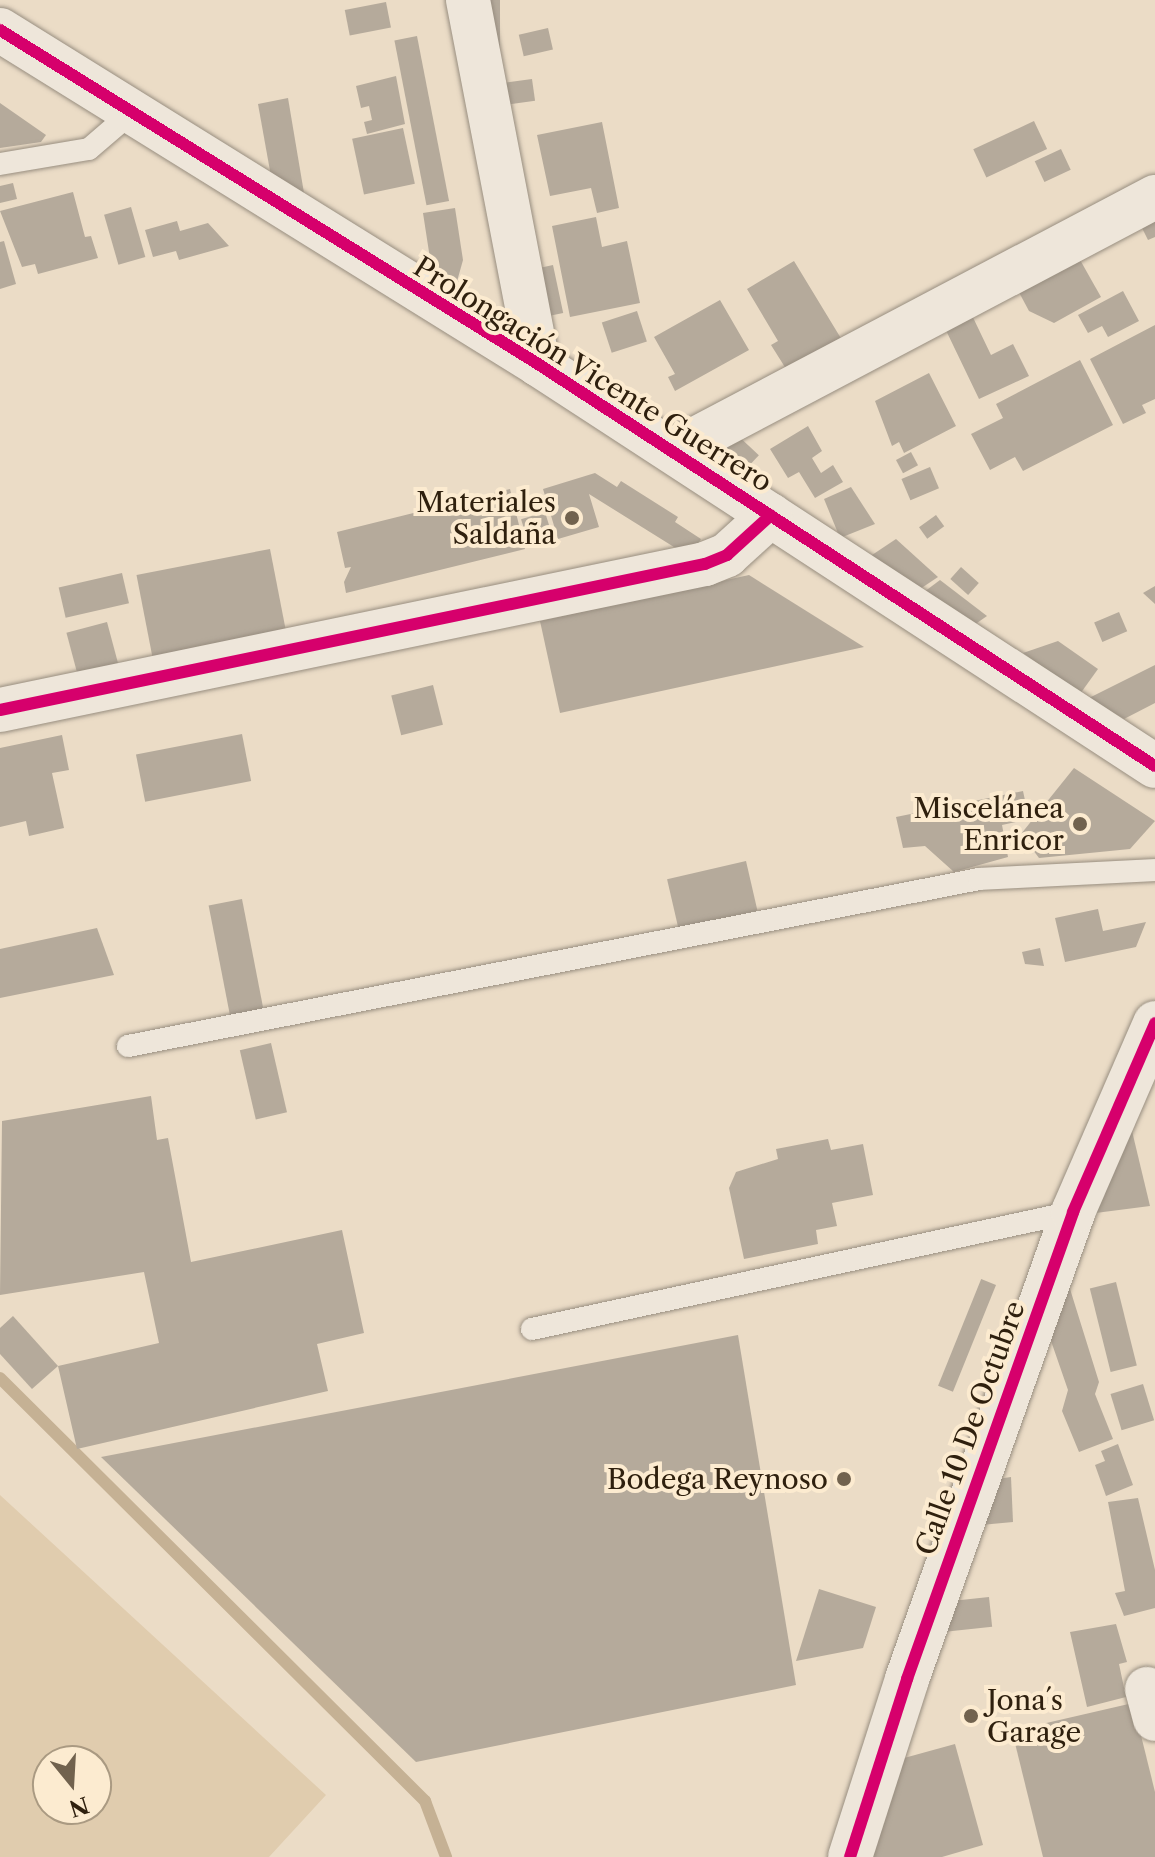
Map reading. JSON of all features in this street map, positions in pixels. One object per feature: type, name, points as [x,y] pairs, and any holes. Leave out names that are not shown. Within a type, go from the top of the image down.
[{"type":"street","points":[[468,0],[538,364]]},
{"type":"street","name":"Prolongación Vicente Guerrero","points":[[0,30],[538,364],[1155,766]]},
{"type":"street","points":[[673,451],[1155,197]]},
{"type":"street","points":[[0,710],[705,564],[727,555],[771,515]]},
{"type":"street","name":"Calle 10 De Octubre","points":[[850,1857],[907,1679],[1073,1212],[1155,1023]]},
{"type":"lane","points":[[0,164],[89,149],[131,113]]},
{"type":"lane","points":[[128,1046],[979,879],[1155,870]]},
{"type":"lane","points":[[532,1329],[1073,1212]]},
{"type":"shaded area","points":[[0,1495],[326,1795],[269,1857],[0,1857]]},
{"type":"building","points":[[474,0],[500,0],[500,54],[474,54]]},
{"type":"building","points":[[386,2],[391,28],[350,36],[345,10]]},
{"type":"building","points":[[548,28],[553,49],[524,56],[519,35]]},
{"type":"building","points":[[417,36],[449,201],[426,205],[394,40]]},
{"type":"building","points":[[396,76],[405,124],[367,134],[364,122],[372,120],[369,106],[361,108],[356,86]]},
{"type":"building","points":[[532,79],[535,101],[496,106],[493,84]]},
{"type":"building","points":[[288,98],[305,199],[272,182],[258,104]]},
{"type":"building","points":[[0,103],[46,135],[41,142],[0,148]]},
{"type":"building","points":[[1034,121],[1047,149],[986,177],[973,149]]},
{"type":"building","points":[[602,122],[619,208],[597,213],[591,188],[550,196],[537,135]]},
{"type":"building","points":[[403,128],[415,184],[364,195],[352,139]]},
{"type":"building","points":[[1061,149],[1071,170],[1044,182],[1035,161]]},
{"type":"building","points":[[13,183],[17,199],[0,203],[0,186]]},
{"type":"building","points":[[73,192],[85,237],[91,236],[98,258],[38,274],[35,264],[22,267],[0,211]]},
{"type":"building","points":[[1155,206],[1155,237],[1148,240],[1136,216]]},
{"type":"building","points":[[131,207],[145,257],[118,265],[104,215]]},
{"type":"building","points":[[455,208],[463,260],[456,285],[433,278],[423,213]]},
{"type":"building","points":[[596,217],[602,247],[627,241],[640,303],[570,317],[552,226]]},
{"type":"building","points":[[177,221],[180,231],[208,223],[229,246],[179,260],[176,251],[153,257],[145,230]]},
{"type":"building","points":[[4,241],[16,284],[0,289],[0,242]]},
{"type":"building","points":[[1075,251],[1101,297],[1054,323],[1029,311],[1015,285]]},
{"type":"building","points":[[794,261],[842,340],[788,372],[771,345],[778,341],[747,289]]},
{"type":"building","points":[[553,265],[563,313],[544,317],[533,269]]},
{"type":"building","points":[[1123,291],[1139,321],[1108,337],[1102,326],[1088,333],[1078,315]]},
{"type":"building","points":[[720,300],[749,350],[675,391],[668,377],[675,374],[654,337]]},
{"type":"building","points":[[968,307],[991,355],[1013,344],[1029,376],[979,399],[941,320]]},
{"type":"building","points":[[637,311],[647,341],[612,353],[602,322]]},
{"type":"building","points":[[1155,325],[1155,399],[1142,405],[1146,413],[1123,424],[1090,359]]},
{"type":"building","points":[[1080,360],[1113,425],[1023,471],[1015,457],[990,470],[971,434],[1003,418],[996,404]]},
{"type":"building","points":[[929,373],[956,426],[904,453],[899,442],[892,446],[875,401]]},
{"type":"building","points":[[808,426],[822,451],[812,458],[821,473],[833,465],[843,482],[815,498],[799,472],[788,478],[770,449]]},
{"type":"building","points":[[734,432],[759,455],[738,478],[713,455]]},
{"type":"building","points":[[911,452],[918,465],[903,473],[896,460]]},
{"type":"building","points":[[930,467],[939,488],[910,500],[901,479]]},
{"type":"building","points":[[595,473],[617,487],[621,481],[678,517],[675,522],[701,539],[690,557],[589,494],[599,527],[558,539],[543,489]]},
{"type":"building","points":[[851,487],[875,524],[840,538],[824,499]]},
{"type":"building","points":[[510,489],[525,549],[346,593],[344,582],[351,567],[345,568],[337,532]]},
{"type":"building","points":[[545,512],[553,539],[529,546],[521,519]]},
{"type":"building","points":[[936,515],[944,526],[927,539],[919,527]]},
{"type":"building","points":[[896,539],[938,577],[908,597],[869,557]]},
{"type":"building","points":[[270,549],[288,639],[154,665],[136,575]]},
{"type":"building","points":[[961,567],[979,583],[968,595],[950,579]]},
{"type":"building","points":[[122,573],[129,603],[66,618],[59,588]]},
{"type":"building","points":[[749,575],[864,647],[560,713],[540,621]]},
{"type":"building","points":[[940,580],[987,616],[964,632],[912,601]]},
{"type":"building","points":[[1155,586],[1155,604],[1143,593]]},
{"type":"building","points":[[1119,612],[1127,631],[1102,642],[1094,623]]},
{"type":"building","points":[[107,622],[118,664],[78,674],[66,633]]},
{"type":"building","points":[[1058,641],[1098,669],[1080,694],[1023,653]]},
{"type":"building","points":[[1155,665],[1155,703],[1124,719],[1089,698]]},
{"type":"building","points":[[433,685],[443,725],[401,735],[391,695]]},
{"type":"building","points":[[242,734],[251,781],[145,802],[136,755]]},
{"type":"building","points":[[62,735],[69,770],[52,773],[64,828],[29,836],[26,821],[0,827],[0,748]]},
{"type":"building","points":[[1074,768],[1155,821],[1130,849],[1039,858],[1021,834]]},
{"type":"building","points":[[1023,791],[1029,819],[1002,825],[1008,857],[954,872],[925,846],[903,848],[896,817]]},
{"type":"building","points":[[746,861],[757,911],[679,929],[667,879]]},
{"type":"building","points":[[242,899],[264,1012],[231,1018],[209,905]]},
{"type":"building","points":[[1098,909],[1103,931],[1146,922],[1136,947],[1065,962],[1055,918]]},
{"type":"building","points":[[97,928],[114,975],[0,998],[0,949]]},
{"type":"building","points":[[1040,948],[1044,966],[1025,964],[1022,952]]},
{"type":"building","points":[[271,1043],[287,1112],[256,1119],[240,1050]]},
{"type":"building","points":[[151,1096],[157,1140],[168,1138],[191,1262],[342,1230],[364,1333],[317,1344],[328,1391],[77,1449],[58,1366],[159,1343],[144,1272],[0,1295],[2,1121]]},
{"type":"building","points":[[1126,1106],[1150,1206],[1080,1215]]},
{"type":"building","points":[[828,1139],[831,1150],[863,1144],[873,1195],[832,1203],[837,1226],[816,1230],[818,1244],[744,1259],[729,1188],[736,1172],[778,1159],[776,1149]]},
{"type":"building","points":[[1061,1260],[1099,1382],[1095,1394],[1113,1439],[1079,1452],[1062,1411],[1068,1390],[1042,1315]]},
{"type":"building","points":[[981,1279],[996,1285],[953,1392],[938,1386]]},
{"type":"building","points":[[1116,1282],[1137,1365],[1111,1372],[1090,1289]]},
{"type":"building","points":[[13,1316],[58,1366],[32,1389],[0,1354],[0,1328]]},
{"type":"building","points":[[738,1335],[796,1685],[416,1762],[101,1457]]},
{"type":"building","points":[[1143,1384],[1154,1420],[1122,1430],[1110,1394]]},
{"type":"building","points":[[1118,1444],[1133,1485],[1106,1496],[1095,1465],[1105,1461],[1101,1451]]},
{"type":"building","points":[[1011,1477],[1013,1522],[970,1526],[983,1481]]},
{"type":"building","points":[[1138,1498],[1155,1570],[1155,1608],[1124,1616],[1115,1593],[1125,1591],[1108,1502]]},
{"type":"building","points":[[819,1589],[876,1607],[863,1648],[796,1661]]},
{"type":"building","points":[[989,1597],[992,1627],[945,1632],[942,1602]]},
{"type":"building","points":[[1116,1624],[1127,1662],[1119,1664],[1126,1697],[1087,1707],[1070,1632]]},
{"type":"building","points":[[1133,1703],[1155,1792],[1155,1857],[1043,1857],[1012,1731]]},
{"type":"building","points":[[955,1744],[983,1845],[942,1857],[862,1857],[886,1763]]},
{"type":"waterway","points":[[0,1378],[425,1801],[446,1857]]},
{"type":"cycle path","points":[[0,30],[538,364],[1155,766]]},
{"type":"cycle path","points":[[0,710],[705,564],[727,555],[771,515]]},
{"type":"cycle path","points":[[850,1857],[907,1679],[1073,1212],[1155,1023]]},
{"type":"place","name":"Materiales Saldaña","points":[[572,518]]},
{"type":"place","name":"Miscelánea Enricor","points":[[1080,824]]},
{"type":"place","name":"Bodega Reynoso","points":[[844,1479]]},
{"type":"place","name":"Jona´s Garage","points":[[971,1716]]}]
